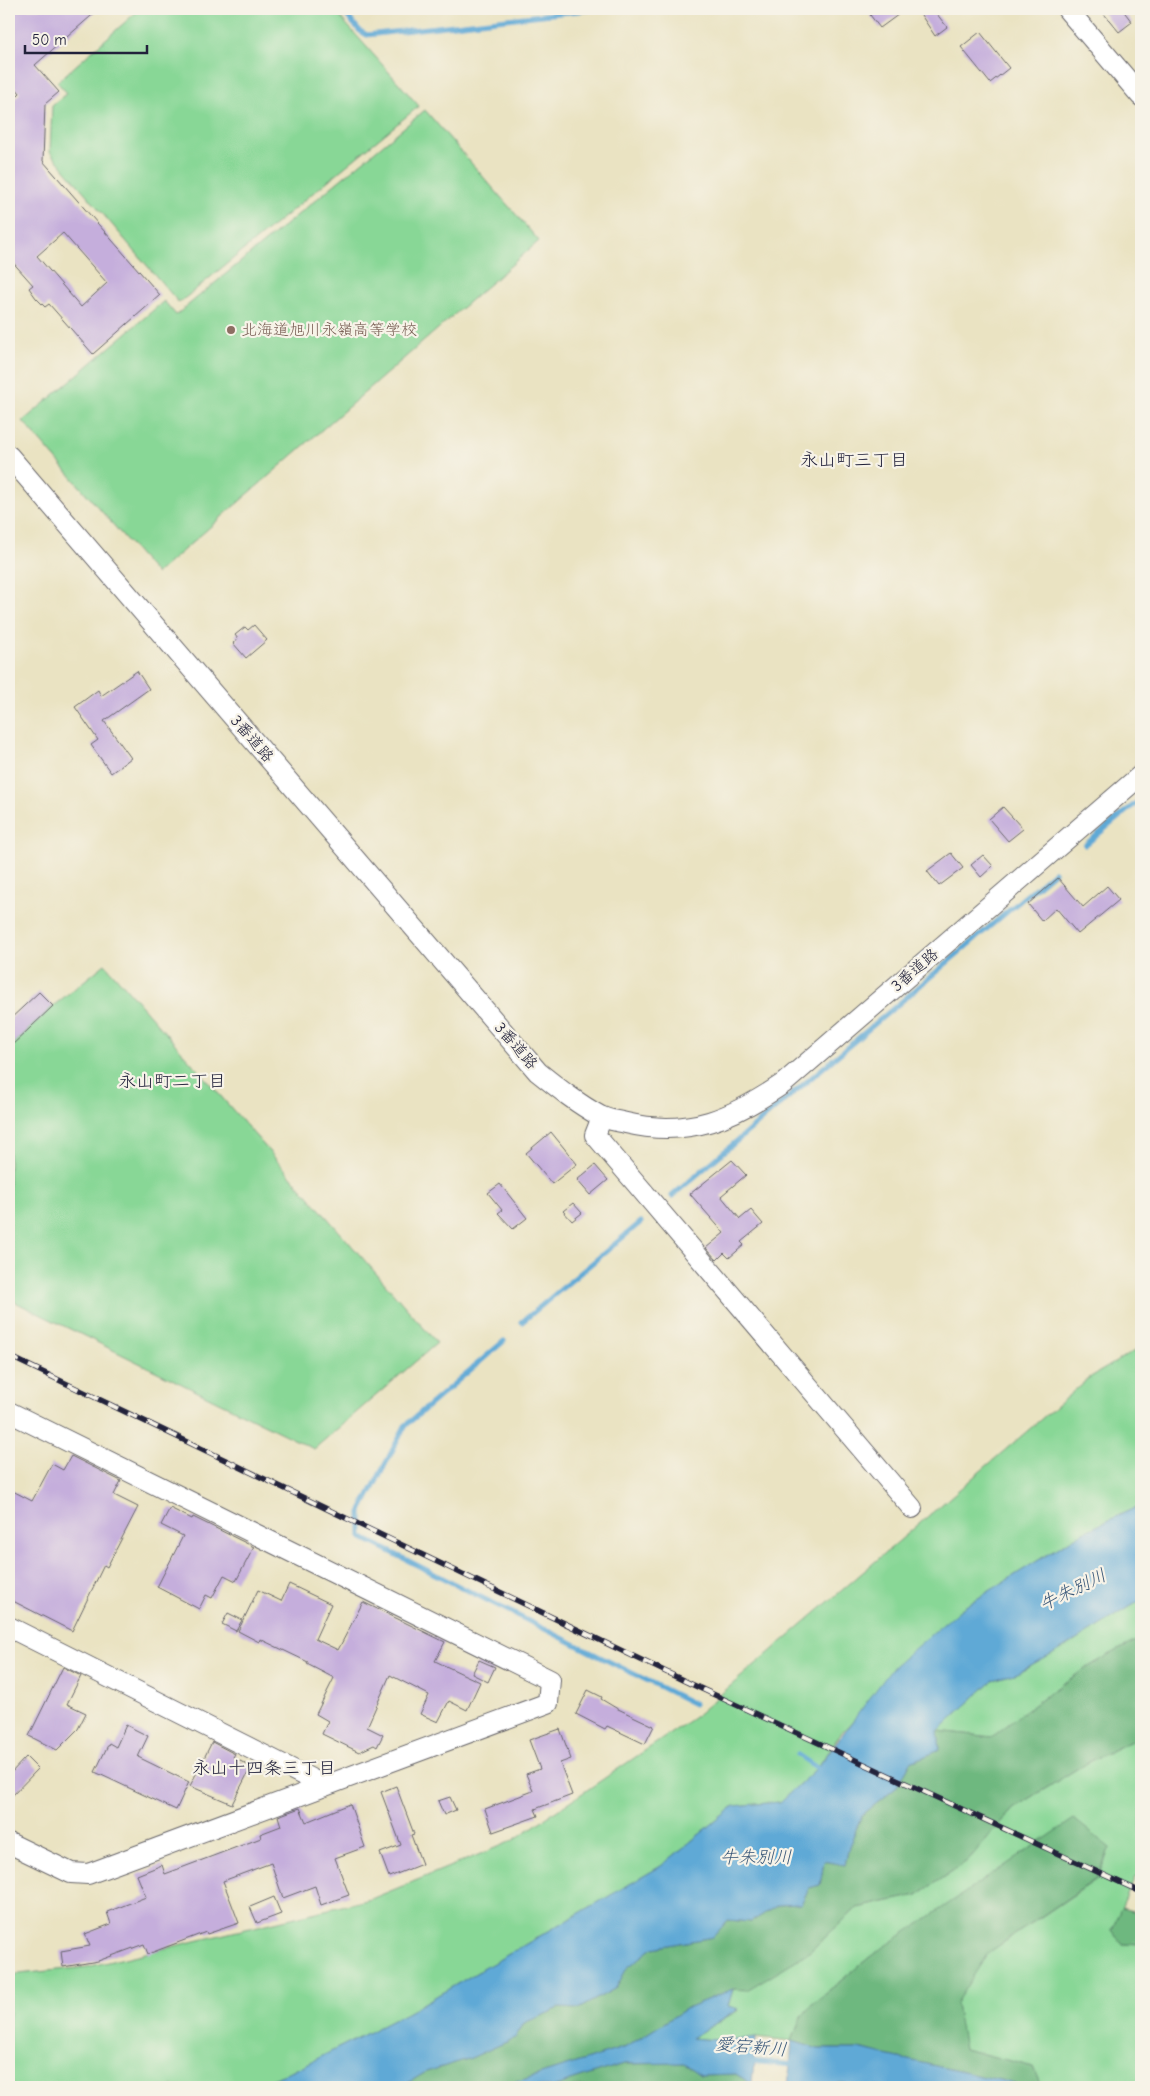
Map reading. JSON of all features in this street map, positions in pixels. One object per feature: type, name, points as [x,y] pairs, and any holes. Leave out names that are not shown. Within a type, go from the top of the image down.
[{"type":"street","points":[[1067,9],[1141,96]]},
{"type":"street","name":"3番道路","points":[[9,456],[538,1072],[567,1096],[602,1117],[644,1127],[683,1127],[718,1121],[751,1106],[784,1084],[1141,775]]},
{"type":"street","points":[[602,1117],[595,1135],[912,1508]]},
{"type":"street","points":[[9,1412],[550,1680],[548,1702],[88,1874],[71,1873],[9,1843]]},
{"type":"street","points":[[9,1627],[323,1785]]},
{"type":"green space","points":[[140,9],[333,9],[419,106],[179,303],[50,152],[52,106],[67,93],[57,82]]},
{"type":"green space","points":[[425,110],[539,241],[156,574],[23,421],[164,301],[176,315]]},
{"type":"green space","points":[[105,964],[437,1343],[314,1449],[9,1299],[9,1048],[53,1006]]},
{"type":"green space","points":[[1141,1347],[1141,1505],[1080,1534],[961,1609],[841,1733],[817,1768],[780,1802],[734,1806],[661,1866],[407,2013],[291,2072],[250,2087],[9,2087],[9,1975],[87,1967],[371,1899],[512,1841],[693,1718],[1089,1378]]},
{"type":"green space","points":[[1141,1600],[1141,1639],[1083,1671],[992,1737],[938,1731],[993,1680],[1020,1672],[1062,1649]]},
{"type":"green space","points":[[1141,1639],[1141,1736],[1083,1765],[1013,1809],[970,1859],[917,1895],[857,1908],[808,1953],[747,1990],[733,1989],[689,2007],[626,2047],[500,2087],[401,2087],[426,2072],[471,2058],[515,2038],[524,2023],[560,2008],[578,2009],[616,1988],[627,1968],[653,1948],[713,1937],[728,1920],[751,1922],[778,1905],[801,1904],[809,1888],[820,1885],[824,1861],[845,1865],[849,1846],[862,1815],[896,1788],[911,1762],[940,1750],[938,1731],[992,1737],[1083,1671]]},
{"type":"green space","points":[[1141,1736],[1141,1880],[1135,1877],[1112,1930],[1123,1944],[1141,1945],[1141,2087],[1041,2087],[1033,2067],[964,2049],[955,2003],[988,1953],[1097,1879],[1110,1848],[871,1956],[810,2006],[800,2020],[792,2041],[756,2037],[730,2041],[690,2038],[739,2010],[728,2006],[733,1989],[747,1989],[808,1953],[857,1908],[917,1895],[970,1859],[1013,1809],[1083,1765]]},
{"type":"green space","points":[[1074,1819],[1110,1848],[1096,1879],[988,1953],[956,2003],[964,2049],[1033,2067],[1041,2087],[1024,2087],[858,2049],[818,2049],[792,2041],[800,2020],[810,2006],[871,1956]]},
{"type":"green space","points":[[1121,1908],[1141,1913],[1141,1945],[1123,1944],[1112,1930]]},
{"type":"green space","points":[[684,2063],[701,2075],[736,2074],[752,2084],[749,2087],[552,2087],[623,2064]]},
{"type":"green space","points":[[842,2083],[867,2087],[793,2087]]},
{"type":"water","name":"牛朱別川","points":[[1141,1505],[1141,1600],[1062,1649],[1020,1672],[993,1680],[938,1731],[940,1750],[911,1762],[896,1788],[862,1815],[849,1846],[845,1865],[824,1861],[820,1885],[809,1888],[801,1904],[778,1905],[751,1922],[728,1920],[713,1937],[653,1948],[627,1968],[616,1988],[578,2009],[560,2008],[524,2023],[515,2038],[471,2058],[426,2072],[401,2087],[250,2087],[291,2072],[407,2013],[661,1866],[734,1806],[780,1802],[817,1768],[894,1666],[961,1609],[1080,1534]]},
{"type":"water","points":[[733,1989],[728,2006],[739,2009],[691,2038],[730,2041],[756,2037],[752,2084],[736,2074],[701,2075],[684,2063],[623,2064],[552,2087],[500,2087],[626,2047],[689,2007]]},
{"type":"water","points":[[792,2041],[818,2049],[858,2049],[1024,2087],[867,2087],[842,2083],[788,2087]]},
{"type":"building","points":[[9,9],[99,9],[35,65],[59,92],[45,104],[43,161],[160,295],[93,354],[49,304],[45,307],[36,298],[29,288],[33,285],[9,258],[9,104],[20,93],[9,80]],"holes":[[[63,233],[107,283],[81,307],[37,256]]]},
{"type":"building","points":[[878,9],[906,9],[880,28],[870,15]]},
{"type":"building","points":[[917,9],[933,9],[947,27],[935,36]]},
{"type":"building","points":[[1100,9],[1122,9],[1132,22],[1119,32]]},
{"type":"building","points":[[980,32],[1009,68],[990,83],[961,47]]},
{"type":"building","points":[[254,625],[267,640],[246,658],[233,643],[238,639],[235,635],[245,627],[248,630]]},
{"type":"building","points":[[137,671],[149,689],[104,721],[131,758],[111,773],[91,745],[98,740],[75,707],[98,690],[101,696]]},
{"type":"building","points":[[1003,807],[1023,829],[1008,841],[989,819]]},
{"type":"building","points":[[951,853],[963,868],[939,886],[927,871]]},
{"type":"building","points":[[983,855],[993,866],[981,877],[971,865]]},
{"type":"building","points":[[1058,878],[1083,907],[1107,886],[1119,900],[1078,934],[1056,908],[1042,921],[1028,904]]},
{"type":"building","points":[[39,992],[53,1006],[9,1048],[9,1020]]},
{"type":"building","points":[[551,1132],[577,1164],[552,1184],[526,1153]]},
{"type":"building","points":[[732,1160],[746,1175],[721,1196],[740,1219],[751,1210],[763,1224],[741,1242],[744,1245],[729,1258],[724,1253],[717,1260],[706,1248],[724,1233],[690,1194]]},
{"type":"building","points":[[595,1165],[608,1180],[590,1195],[577,1180]]},
{"type":"building","points":[[500,1184],[527,1218],[513,1229],[498,1213],[502,1210],[488,1193]]},
{"type":"building","points":[[573,1203],[582,1213],[572,1221],[563,1211]]},
{"type":"building","points":[[71,1456],[121,1481],[114,1495],[138,1507],[107,1567],[104,1565],[72,1631],[9,1599],[9,1489],[32,1501],[52,1464],[63,1470]]},
{"type":"building","points":[[170,1508],[192,1519],[193,1517],[254,1547],[236,1581],[224,1575],[212,1598],[206,1595],[199,1609],[157,1587],[183,1536],[161,1525]]},
{"type":"building","points":[[289,1584],[331,1604],[315,1639],[338,1650],[363,1602],[445,1642],[435,1661],[480,1682],[467,1710],[449,1701],[438,1722],[420,1714],[429,1695],[390,1675],[367,1727],[383,1735],[377,1747],[374,1745],[359,1752],[322,1734],[328,1721],[316,1714],[334,1678],[307,1664],[308,1662],[260,1639],[259,1642],[238,1631],[258,1590],[281,1601]]},
{"type":"building","points":[[228,1613],[242,1620],[236,1631],[222,1624]]},
{"type":"building","points":[[479,1660],[495,1667],[488,1682],[472,1674]]},
{"type":"building","points":[[63,1667],[81,1676],[67,1704],[86,1713],[78,1729],[57,1750],[29,1736]]},
{"type":"building","points":[[588,1690],[602,1697],[601,1699],[616,1708],[654,1726],[645,1744],[607,1726],[605,1729],[576,1714]]},
{"type":"building","points":[[126,1725],[148,1736],[138,1757],[189,1782],[176,1810],[95,1772],[109,1743],[116,1747]]},
{"type":"building","points":[[560,1729],[571,1759],[560,1763],[572,1795],[535,1809],[538,1816],[493,1832],[485,1809],[533,1791],[526,1774],[540,1769],[529,1740]]},
{"type":"building","points":[[212,1742],[235,1754],[233,1757],[251,1767],[232,1804],[190,1786]]},
{"type":"building","points":[[26,1757],[38,1769],[9,1799],[9,1775]]},
{"type":"building","points":[[396,1786],[414,1834],[411,1835],[422,1864],[389,1877],[380,1853],[401,1845],[381,1792]]},
{"type":"building","points":[[450,1797],[456,1810],[444,1815],[438,1801]]},
{"type":"building","points":[[350,1804],[365,1847],[335,1858],[349,1895],[321,1905],[315,1886],[283,1898],[271,1863],[223,1881],[239,1923],[207,1934],[206,1932],[148,1954],[144,1944],[98,1961],[63,1967],[61,1951],[90,1946],[85,1934],[111,1924],[107,1912],[146,1897],[137,1875],[162,1865],[165,1874],[261,1838],[260,1834],[281,1826],[278,1816],[300,1808],[306,1822]]},
{"type":"building","points":[[274,1897],[281,1914],[257,1923],[250,1907]]},
{"type":"waterway","points":[[341,9],[360,31],[367,35],[595,9]]},
{"type":"waterway","points":[[1085,845],[1141,799]]},
{"type":"waterway","points":[[672,1196],[1054,872]]},
{"type":"waterway","points":[[522,1322],[641,1222]]},
{"type":"waterway","points":[[504,1341],[405,1426],[361,1511],[361,1537],[694,1704]]},
{"type":"waterway","points":[[798,1755],[823,1772]]},
{"type":"waterway","name":"愛宕新川","points":[[749,2061],[795,2065]]},
{"type":"railway","points":[[9,1356],[689,1683],[1141,1892]]},
{"type":"place","name":"北海道旭川永嶺高等学校","points":[[231,330]]},
{"type":"district","name":"永山町三丁目","points":[[854,460]]},
{"type":"district","name":"永山町二丁目","points":[[172,1081]]},
{"type":"district","name":"永山十四条三丁目","points":[[264,1768]]}]
